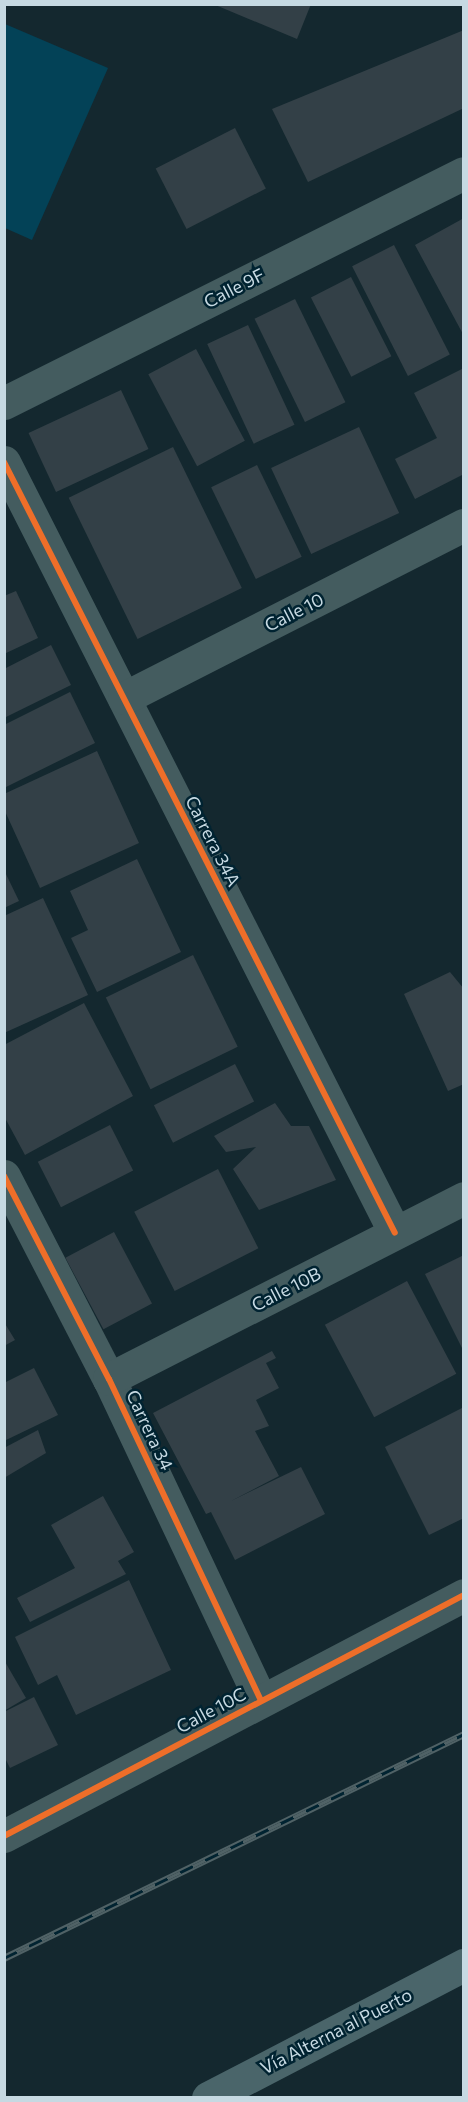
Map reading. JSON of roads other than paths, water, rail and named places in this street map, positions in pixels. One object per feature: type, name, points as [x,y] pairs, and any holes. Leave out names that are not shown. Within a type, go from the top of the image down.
[{"type":"main road","name":"Vía Alterna al Puerto","points":[[208,2097],[464,1965]]},
{"type":"street","name":"Calle 9F","points":[[4,403],[464,173]]},
{"type":"street","name":"Carrera 34A","points":[[4,462],[395,1233]]},
{"type":"street","name":"Calle 10","points":[[124,698],[464,525]]},
{"type":"street","name":"Carrera 34","points":[[4,1176],[109,1379],[261,1700]]},
{"type":"street","name":"Calle 10B","points":[[109,1379],[464,1198]]},
{"type":"street","name":"Calle 10C","points":[[4,1836],[464,1595]]},
{"type":"railway","points":[[4,1958],[464,1734]]}]
